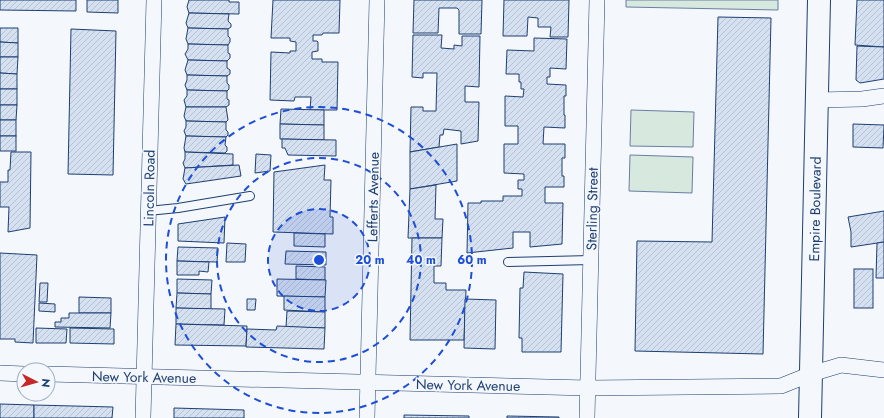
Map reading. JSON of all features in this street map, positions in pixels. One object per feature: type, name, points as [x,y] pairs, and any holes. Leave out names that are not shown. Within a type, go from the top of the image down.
[{"type":"main road","name":"Empire Boulevard","points":[[810,418],[819,0]]},
{"type":"street","name":"Lincoln Road","points":[[143,418],[154,0]]},
{"type":"street","name":"Lefferts Avenue","points":[[367,418],[377,0]]},
{"type":"street","name":"Sterling Street","points":[[587,418],[597,0]]},
{"type":"street","points":[[817,100],[862,99],[884,96]]},
{"type":"street","name":"New York Avenue","points":[[56,374],[588,388],[781,386],[811,374],[841,365],[884,370]]},
{"type":"street","points":[[0,373],[16,374]]},
{"type":"lane","points":[[148,211],[178,208],[250,196]]},
{"type":"lane","points":[[508,262],[591,260]]},
{"type":"shaded area","points":[[626,0],[778,0],[778,10],[626,7]]},
{"type":"shaded area","points":[[631,110],[694,112],[693,147],[630,146]]},
{"type":"shaded area","points":[[630,155],[693,157],[692,193],[629,191]]},
{"type":"building","points":[[0,0],[76,0],[76,11],[0,10]]},
{"type":"building","points":[[87,0],[118,0],[118,13],[87,12]]},
{"type":"building","points":[[189,0],[229,0],[229,2],[239,2],[239,14],[189,13],[187,7]]},
{"type":"building","points":[[273,0],[340,0],[339,33],[323,33],[322,35],[313,35],[313,41],[318,42],[318,51],[312,52],[312,59],[322,59],[322,62],[338,62],[337,110],[310,110],[311,97],[295,97],[294,101],[270,100],[271,52],[290,53],[290,51],[296,51],[296,42],[290,41],[290,38],[271,38]]},
{"type":"building","points":[[414,0],[482,0],[481,34],[459,34],[459,10],[457,8],[439,8],[438,33],[413,33]]},
{"type":"building","points":[[504,0],[569,0],[568,37],[550,37],[551,27],[538,27],[538,18],[528,17],[527,36],[503,36]]},
{"type":"building","points":[[857,0],[884,0],[884,47],[855,45]]},
{"type":"building","points":[[189,13],[229,14],[228,21],[231,24],[231,27],[228,29],[188,28],[186,23]]},
{"type":"building","points":[[718,17],[771,18],[763,354],[635,351],[637,241],[712,242]]},
{"type":"building","points":[[0,28],[18,28],[18,43],[0,42]]},
{"type":"building","points":[[188,28],[228,29],[230,42],[228,45],[188,44],[186,39]]},
{"type":"building","points":[[71,29],[116,31],[113,175],[68,174]]},
{"type":"building","points":[[413,35],[442,35],[441,48],[454,49],[454,45],[462,46],[462,36],[480,36],[479,87],[465,86],[465,102],[479,102],[478,141],[461,144],[461,131],[444,129],[443,135],[440,135],[439,147],[410,152],[411,107],[423,107],[423,111],[436,111],[437,73],[423,73],[423,78],[412,77]]},
{"type":"building","points":[[534,38],[567,39],[566,69],[550,68],[550,77],[547,77],[547,84],[566,85],[566,96],[564,96],[565,128],[544,127],[543,144],[565,144],[565,158],[562,158],[562,176],[564,176],[564,187],[545,187],[545,203],[563,203],[562,244],[530,247],[530,232],[513,232],[513,248],[467,253],[468,203],[481,203],[481,201],[503,201],[503,196],[522,196],[522,189],[518,189],[518,180],[524,180],[524,174],[504,173],[504,144],[518,144],[518,126],[505,126],[505,96],[523,97],[524,89],[521,89],[519,74],[506,74],[507,50],[534,51]]},
{"type":"building","points":[[0,42],[18,43],[18,57],[0,57]]},
{"type":"building","points":[[188,44],[228,45],[228,53],[230,54],[230,58],[227,61],[188,60],[185,54],[188,49]]},
{"type":"building","points":[[857,46],[884,47],[884,79],[860,83],[856,80]]},
{"type":"building","points":[[0,57],[18,57],[17,74],[0,73]]},
{"type":"building","points":[[188,60],[227,61],[227,68],[230,70],[230,74],[227,76],[187,75],[185,70]]},
{"type":"building","points":[[0,73],[17,74],[17,89],[0,89]]},
{"type":"building","points":[[187,75],[227,76],[229,89],[227,91],[187,90],[185,85]]},
{"type":"building","points":[[0,89],[17,89],[17,105],[0,105]]},
{"type":"building","points":[[187,90],[227,91],[229,105],[226,107],[186,107],[184,100],[187,96]]},
{"type":"building","points":[[0,105],[17,105],[16,120],[0,120]]},
{"type":"building","points":[[186,107],[226,107],[228,120],[226,122],[186,121],[184,116]]},
{"type":"building","points":[[281,109],[324,110],[324,125],[280,124]]},
{"type":"building","points":[[0,120],[16,120],[16,136],[0,136]]},
{"type":"building","points":[[186,121],[226,122],[226,130],[228,135],[226,137],[186,136],[184,131]]},
{"type":"building","points":[[280,124],[324,125],[324,140],[280,139]]},
{"type":"building","points":[[853,124],[884,125],[883,148],[853,147]]},
{"type":"building","points":[[0,136],[16,136],[16,151],[0,151]]},
{"type":"building","points":[[186,136],[226,137],[225,145],[227,147],[227,151],[225,153],[185,152],[184,148]]},
{"type":"building","points":[[282,139],[336,140],[336,156],[288,155],[285,148],[282,148]]},
{"type":"building","points":[[457,144],[457,181],[410,189],[410,152]]},
{"type":"building","points":[[11,152],[31,152],[30,228],[8,232],[9,207],[0,207],[0,182],[8,182]]},
{"type":"building","points":[[185,152],[233,154],[233,165],[185,168],[183,163],[185,159]]},
{"type":"building","points":[[256,154],[271,155],[270,171],[255,173]]},
{"type":"building","points":[[239,165],[241,176],[186,184],[183,179],[185,168]]},
{"type":"building","points":[[325,165],[324,180],[331,180],[330,217],[333,217],[333,234],[273,232],[274,172]]},
{"type":"building","points":[[436,185],[435,219],[443,219],[442,238],[408,238],[410,189]]},
{"type":"building","points":[[884,211],[884,242],[851,247],[851,232],[848,217]]},
{"type":"building","points":[[225,217],[224,243],[178,241],[178,224]]},
{"type":"building","points":[[294,233],[325,234],[325,247],[294,246]]},
{"type":"building","points":[[412,238],[442,238],[441,266],[434,266],[434,283],[446,283],[446,290],[466,290],[464,340],[410,340]]},
{"type":"building","points":[[884,242],[884,278],[876,278],[877,243]]},
{"type":"building","points":[[227,243],[246,244],[245,262],[226,262]]},
{"type":"building","points":[[178,247],[218,248],[217,262],[177,261]]},
{"type":"building","points":[[286,251],[326,252],[326,265],[285,264]]},
{"type":"building","points":[[0,253],[37,255],[33,343],[15,342],[15,339],[0,339]]},
{"type":"building","points":[[177,261],[209,262],[208,272],[199,271],[199,275],[177,275]]},
{"type":"building","points":[[296,266],[325,267],[325,280],[296,279]]},
{"type":"building","points":[[854,269],[873,269],[873,308],[854,308]]},
{"type":"building","points":[[524,272],[563,274],[561,352],[522,352],[522,338],[519,338],[520,288],[523,288]]},
{"type":"building","points":[[177,279],[212,280],[211,294],[177,293]]},
{"type":"building","points":[[277,279],[326,280],[325,297],[277,296]]},
{"type":"building","points":[[40,283],[48,283],[47,302],[39,302]]},
{"type":"building","points":[[177,293],[211,294],[211,309],[176,308]]},
{"type":"building","points":[[284,296],[325,297],[325,312],[284,310]]},
{"type":"building","points":[[79,297],[111,298],[111,313],[79,313]]},
{"type":"building","points":[[247,299],[256,299],[255,310],[247,310]]},
{"type":"building","points":[[465,299],[496,300],[495,349],[464,348]]},
{"type":"building","points":[[39,303],[55,304],[55,312],[39,311]]},
{"type":"building","points":[[176,308],[225,309],[224,325],[176,324]]},
{"type":"building","points":[[287,311],[325,312],[325,328],[286,327]]},
{"type":"building","points":[[69,313],[111,313],[110,328],[55,327],[55,322],[61,322],[61,318],[69,318]]},
{"type":"building","points":[[176,324],[247,326],[246,346],[175,345]]},
{"type":"building","points":[[277,326],[325,328],[324,349],[246,347],[247,329],[276,330]]},
{"type":"building","points":[[36,328],[67,329],[66,343],[36,343]]},
{"type":"building","points":[[70,328],[114,329],[114,344],[70,343]]},
{"type":"building","points":[[0,404],[34,405],[34,418],[0,418]]},
{"type":"building","points":[[34,405],[113,407],[112,418],[34,418]]},
{"type":"building","points":[[174,408],[244,410],[244,418],[174,418]]},
{"type":"building","points":[[404,415],[469,416],[469,418],[404,418]]},
{"type":"building","points":[[507,416],[559,417],[559,418],[507,418]]}]
